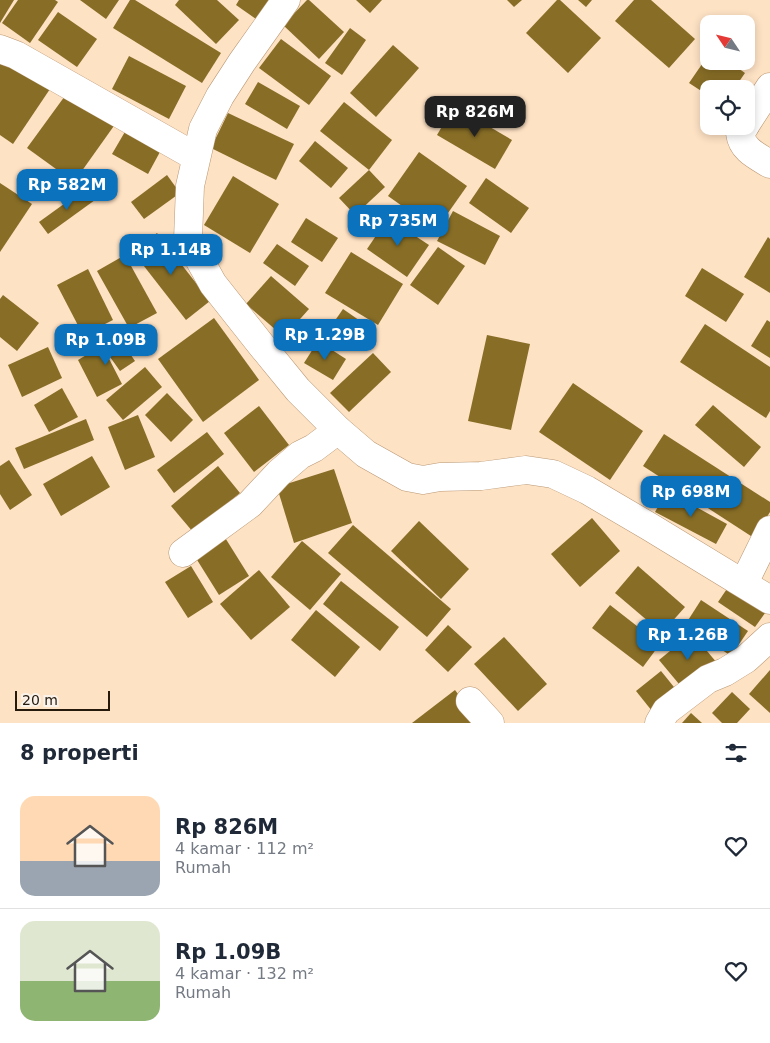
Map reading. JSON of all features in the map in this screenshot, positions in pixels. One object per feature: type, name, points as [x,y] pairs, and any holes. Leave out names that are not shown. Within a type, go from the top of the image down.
[{"type":"street","points":[[286,0],[220,96],[203,129],[190,186],[188,239],[213,284],[298,390],[338,430],[366,454],[407,478],[423,480],[440,477],[482,476],[526,470],[553,474],[587,490],[770,600]]},
{"type":"street","points":[[0,48],[16,55],[196,157]]},
{"type":"street","points":[[755,111],[770,87]]},
{"type":"street","points":[[740,135],[741,143],[770,164]]},
{"type":"street","points":[[183,553],[250,504],[279,472],[300,455],[314,448],[338,430]]},
{"type":"street","points":[[744,583],[770,530]]},
{"type":"street","points":[[658,723],[666,712],[708,679],[746,659],[770,637]]},
{"type":"street","points":[[470,701],[490,723]]},
{"type":"building","points":[[0,0],[14,0],[0,23]]},
{"type":"building","points":[[18,0],[55,0],[58,2],[30,43],[2,23]]},
{"type":"building","points":[[80,0],[119,0],[106,19]]},
{"type":"building","points":[[130,0],[135,0],[221,53],[202,83],[113,28]]},
{"type":"building","points":[[179,0],[217,0],[239,20],[216,44],[175,5]]},
{"type":"building","points":[[239,0],[279,0],[263,24],[236,5]]},
{"type":"building","points":[[307,0],[344,32],[319,59],[283,25]]},
{"type":"building","points":[[356,0],[382,0],[370,13]]},
{"type":"building","points":[[507,0],[522,0],[514,7]]},
{"type":"building","points":[[557,0],[560,0],[601,38],[568,73],[526,33]]},
{"type":"building","points":[[578,0],[592,0],[586,7]]},
{"type":"building","points":[[634,0],[651,0],[695,39],[669,68],[615,21]]},
{"type":"building","points":[[58,12],[97,39],[77,67],[38,40]]},
{"type":"building","points":[[350,28],[366,40],[342,75],[325,63]]},
{"type":"building","points":[[281,39],[331,76],[309,105],[259,68]]},
{"type":"building","points":[[393,45],[419,68],[376,117],[350,93]]},
{"type":"building","points":[[129,56],[186,86],[169,119],[112,89]]},
{"type":"building","points":[[0,61],[50,89],[13,144],[0,135]]},
{"type":"building","points":[[700,67],[700,70],[741,70],[745,73],[740,80],[700,80],[700,90],[689,83]]},
{"type":"building","points":[[258,82],[300,106],[287,129],[245,104]]},
{"type":"building","points":[[70,89],[116,123],[74,182],[27,148]]},
{"type":"building","points":[[344,102],[392,140],[369,170],[320,131]]},
{"type":"building","points":[[454,106],[512,140],[495,169],[437,135]]},
{"type":"building","points":[[228,113],[294,144],[276,180],[211,148]]},
{"type":"building","points":[[126,130],[161,150],[148,174],[112,154]]},
{"type":"building","points":[[315,141],[348,168],[331,188],[299,161]]},
{"type":"building","points":[[419,152],[467,186],[436,230],[388,196]]},
{"type":"building","points":[[369,170],[385,187],[355,215],[339,198]]},
{"type":"building","points":[[167,175],[180,193],[144,219],[131,202]]},
{"type":"building","points":[[233,176],[279,204],[250,253],[204,225]]},
{"type":"building","points":[[486,178],[529,208],[511,233],[469,203]]},
{"type":"building","points":[[0,183],[32,204],[0,252]]},
{"type":"building","points":[[86,188],[95,200],[48,234],[39,222]]},
{"type":"building","points":[[453,211],[500,236],[485,265],[437,241]]},
{"type":"building","points":[[306,218],[338,238],[322,262],[291,242]]},
{"type":"building","points":[[388,218],[429,245],[407,277],[367,249]]},
{"type":"building","points":[[157,233],[210,301],[186,320],[133,252]]},
{"type":"building","points":[[768,237],[770,239],[770,293],[744,277]]},
{"type":"building","points":[[277,244],[309,266],[295,286],[263,263]]},
{"type":"building","points":[[438,247],[465,266],[438,305],[410,285]]},
{"type":"building","points":[[351,252],[403,284],[378,325],[325,293]]},
{"type":"building","points":[[125,255],[157,313],[129,328],[97,271]]},
{"type":"building","points":[[702,268],[744,294],[726,322],[685,296]]},
{"type":"building","points":[[88,269],[113,320],[83,335],[57,285]]},
{"type":"building","points":[[271,276],[309,309],[284,337],[246,304]]},
{"type":"building","points":[[3,295],[39,323],[17,351],[0,337],[0,299]]},
{"type":"building","points":[[343,309],[366,325],[348,351],[325,335]]},
{"type":"building","points":[[214,318],[259,380],[203,422],[158,359]]},
{"type":"building","points":[[767,320],[770,322],[770,358],[751,346]]},
{"type":"building","points":[[705,324],[770,367],[770,411],[766,418],[680,362]]},
{"type":"building","points":[[487,335],[530,344],[511,430],[468,421]]},
{"type":"building","points":[[118,336],[135,361],[120,371],[103,347],[122,384],[97,397],[78,360]]},
{"type":"building","points":[[318,341],[346,359],[333,380],[304,363]]},
{"type":"building","points":[[48,347],[62,378],[22,397],[8,365]]},
{"type":"building","points":[[373,353],[391,372],[349,412],[330,393]]},
{"type":"building","points":[[145,367],[162,387],[123,420],[106,400]]},
{"type":"building","points":[[573,383],[643,431],[610,480],[539,432]]},
{"type":"building","points":[[62,388],[78,417],[49,432],[34,405]]},
{"type":"building","points":[[167,393],[193,420],[171,442],[145,415]]},
{"type":"building","points":[[713,405],[761,447],[744,467],[695,425]]},
{"type":"building","points":[[259,406],[289,445],[254,472],[224,433]]},
{"type":"building","points":[[138,415],[155,457],[125,470],[108,427]]},
{"type":"building","points":[[86,419],[94,440],[24,469],[15,448]]},
{"type":"building","points":[[207,432],[224,454],[174,493],[157,470]]},
{"type":"building","points":[[664,434],[770,502],[770,512],[754,538],[643,466]]},
{"type":"building","points":[[92,456],[110,487],[61,516],[43,484]]},
{"type":"building","points":[[9,460],[32,495],[10,510],[0,494],[0,466]]},
{"type":"building","points":[[218,466],[240,493],[193,532],[171,506]]},
{"type":"building","points":[[334,469],[352,523],[294,543],[277,487]]},
{"type":"building","points":[[667,491],[727,524],[716,544],[655,512]]},
{"type":"building","points":[[592,518],[620,551],[580,587],[551,554]]},
{"type":"building","points":[[419,521],[469,569],[441,599],[391,551]]},
{"type":"building","points":[[353,525],[451,609],[427,637],[328,553]]},
{"type":"building","points":[[224,536],[249,576],[219,595],[194,555]]},
{"type":"building","points":[[302,541],[341,574],[310,610],[271,577]]},
{"type":"building","points":[[191,566],[213,602],[188,618],[165,582]]},
{"type":"building","points":[[638,566],[685,607],[662,633],[615,593]]},
{"type":"building","points":[[259,570],[290,607],[251,640],[220,604]]},
{"type":"building","points":[[733,580],[770,606],[755,627],[718,602]]},
{"type":"building","points":[[341,581],[399,627],[380,651],[323,604]]},
{"type":"building","points":[[701,600],[748,631],[731,656],[685,625]]},
{"type":"building","points":[[610,605],[660,644],[643,667],[592,628]]},
{"type":"building","points":[[316,610],[360,647],[335,677],[291,640]]},
{"type":"building","points":[[448,625],[472,647],[448,672],[425,650]]},
{"type":"building","points":[[692,633],[717,663],[684,690],[659,660]]},
{"type":"building","points":[[504,637],[547,684],[518,711],[474,664]]},
{"type":"building","points":[[770,670],[770,713],[749,694]]},
{"type":"building","points":[[661,671],[678,692],[652,711],[636,691]]},
{"type":"building","points":[[455,690],[480,723],[412,723]]},
{"type":"building","points":[[732,692],[750,709],[737,723],[722,723],[712,713]]},
{"type":"building","points":[[691,713],[702,723],[682,723]]}]
